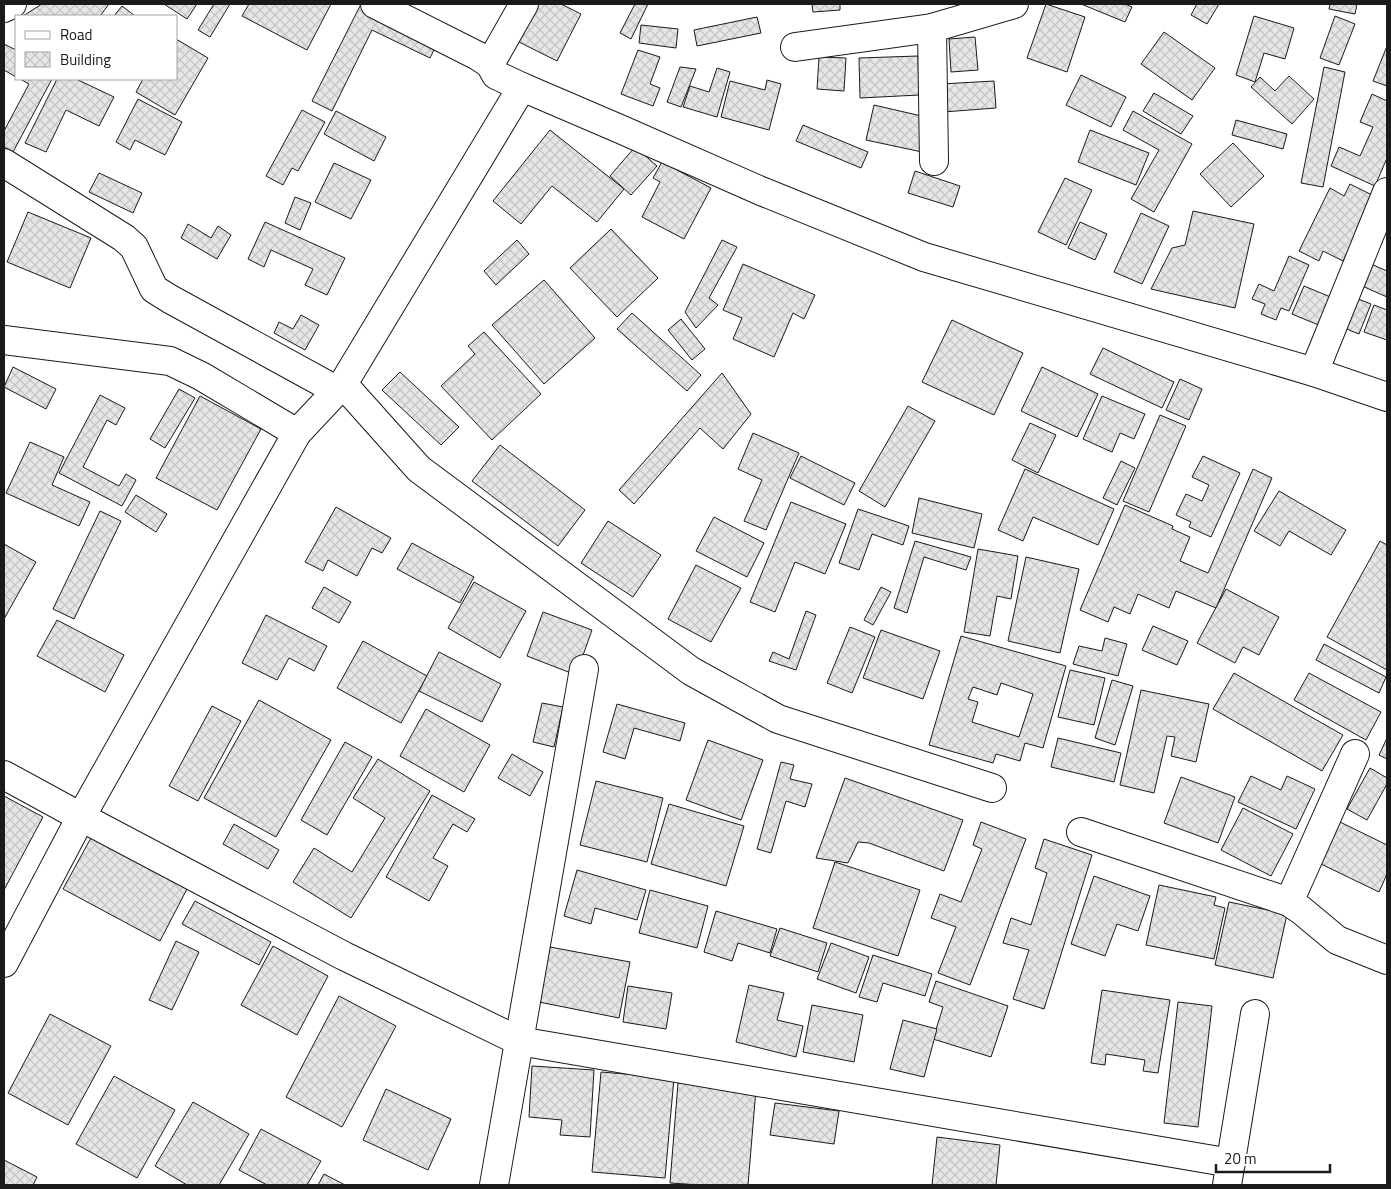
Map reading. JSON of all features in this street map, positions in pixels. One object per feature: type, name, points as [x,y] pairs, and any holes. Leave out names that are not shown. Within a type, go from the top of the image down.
[{"type":"street","points":[[4,8],[12,4]]},
{"type":"street","points":[[375,4],[478,56],[490,64],[496,75],[522,88],[620,128],[760,191],[924,257],[1314,372],[1387,397]]},
{"type":"street","points":[[490,64],[524,4]]},
{"type":"street","points":[[795,47],[932,28],[1014,4]]},
{"type":"street","points":[[932,28],[934,161]]},
{"type":"street","points":[[4,963],[81,817],[297,433],[339,387],[522,88]]},
{"type":"street","points":[[4,163],[124,238],[134,247],[154,289],[339,387],[419,469],[691,671],[778,719],[992,788]]},
{"type":"street","points":[[1314,372],[1387,192]]},
{"type":"street","points":[[4,340],[170,362],[201,376],[297,433]]},
{"type":"street","points":[[494,1185],[584,669]]},
{"type":"street","points":[[1289,902],[1355,754]]},
{"type":"street","points":[[4,774],[81,817],[344,956],[519,1041],[1229,1174],[1255,1014]]},
{"type":"street","points":[[1081,832],[1289,902],[1337,940],[1387,960]]},
{"type":"building","points":[[42,4],[109,4],[101,15],[25,15]]},
{"type":"building","points":[[164,4],[197,4],[187,19]]},
{"type":"building","points":[[214,4],[230,4],[210,37],[198,30]]},
{"type":"building","points":[[249,4],[331,4],[307,50],[242,16]]},
{"type":"building","points":[[361,4],[439,40],[430,58],[372,30],[332,111],[312,101]]},
{"type":"building","points":[[536,4],[561,4],[581,14],[557,61],[517,41]]},
{"type":"building","points":[[635,4],[648,4],[631,39],[620,33]]},
{"type":"building","points":[[812,4],[840,4],[840,10],[813,12]]},
{"type":"building","points":[[1046,4],[1085,17],[1067,72],[1027,58]]},
{"type":"building","points":[[1081,4],[1125,4],[1132,7],[1125,22]]},
{"type":"building","points":[[1197,4],[1219,4],[1207,24],[1191,15]]},
{"type":"building","points":[[1330,4],[1357,4],[1355,14],[1329,9]]},
{"type":"building","points":[[122,6],[134,15],[115,15]]},
{"type":"building","points":[[1254,16],[1294,28],[1285,59],[1264,53],[1255,82],[1236,75]]},
{"type":"building","points":[[1335,16],[1355,24],[1339,65],[1320,58]]},
{"type":"building","points":[[757,17],[761,33],[697,46],[694,30]]},
{"type":"building","points":[[641,25],[678,29],[676,48],[639,43]]},
{"type":"building","points":[[1164,32],[1215,68],[1192,100],[1141,64]]},
{"type":"building","points":[[975,37],[978,70],[951,72],[949,39]]},
{"type":"building","points":[[178,40],[208,58],[175,115],[136,92],[142,80],[178,80]]},
{"type":"building","points":[[4,44],[15,50],[15,76],[4,70]]},
{"type":"building","points":[[1387,46],[1387,86],[1373,81]]},
{"type":"building","points":[[638,50],[660,57],[650,84],[660,88],[653,106],[621,94]]},
{"type":"building","points":[[918,56],[919,95],[860,98],[859,58]]},
{"type":"building","points":[[819,57],[846,58],[844,91],[817,89]]},
{"type":"building","points":[[680,67],[696,69],[681,107],[667,102]]},
{"type":"building","points":[[1324,67],[1345,72],[1323,187],[1301,183]]},
{"type":"building","points":[[717,68],[730,72],[717,117],[683,107],[690,86],[709,92]]},
{"type":"building","points":[[1081,75],[1126,97],[1111,127],[1066,105]]},
{"type":"building","points":[[1289,76],[1314,99],[1292,124],[1251,87],[1260,77],[1275,91]]},
{"type":"building","points":[[22,80],[51,80],[13,152],[4,147],[4,131],[29,84]]},
{"type":"building","points":[[56,80],[78,80],[114,97],[99,126],[66,110],[46,152],[25,143]]},
{"type":"building","points":[[767,80],[781,84],[769,130],[721,117],[730,81],[765,90]]},
{"type":"building","points":[[994,81],[996,108],[943,112],[941,84]]},
{"type":"building","points":[[1154,93],[1193,116],[1181,134],[1143,111]]},
{"type":"building","points":[[1372,94],[1387,101],[1387,158],[1375,186],[1331,166],[1339,147],[1360,156],[1373,127],[1360,122]]},
{"type":"building","points":[[138,99],[182,122],[165,155],[135,140],[130,150],[116,142]]},
{"type":"building","points":[[874,105],[930,118],[922,152],[866,140]]},
{"type":"building","points":[[302,110],[325,122],[298,171],[292,168],[283,185],[266,176]]},
{"type":"building","points":[[336,111],[386,137],[374,161],[324,134]]},
{"type":"building","points":[[1133,111],[1192,144],[1154,212],[1131,199],[1159,150],[1123,130]]},
{"type":"building","points":[[1236,120],[1287,134],[1283,149],[1232,135]]},
{"type":"building","points":[[803,125],[868,152],[861,168],[796,141]]},
{"type":"building","points":[[550,130],[624,189],[597,222],[552,186],[521,224],[493,201]]},
{"type":"building","points":[[1090,130],[1149,153],[1136,185],[1078,162]]},
{"type":"building","points":[[1233,143],[1264,176],[1231,207],[1200,174]]},
{"type":"building","points":[[635,147],[657,166],[631,195],[610,176]]},
{"type":"building","points":[[662,162],[711,188],[684,239],[642,217],[660,182],[653,178]]},
{"type":"building","points":[[334,163],[371,180],[351,219],[315,202]]},
{"type":"building","points":[[915,171],[960,186],[953,207],[908,193]]},
{"type":"building","points":[[99,173],[142,193],[133,213],[89,192]]},
{"type":"building","points":[[1065,178],[1092,190],[1066,245],[1038,232]]},
{"type":"building","points":[[1350,184],[1376,197],[1343,261],[1323,251],[1319,261],[1299,251],[1330,188],[1344,196]]},
{"type":"building","points":[[295,197],[311,203],[300,230],[285,223]]},
{"type":"building","points":[[1193,211],[1254,224],[1235,308],[1151,289],[1172,248],[1185,245]]},
{"type":"building","points":[[28,212],[91,238],[70,288],[7,262]]},
{"type":"building","points":[[1141,213],[1169,226],[1142,284],[1114,272]]},
{"type":"building","points":[[265,222],[345,258],[327,295],[305,285],[313,269],[271,250],[264,267],[248,259]]},
{"type":"building","points":[[1080,222],[1107,234],[1095,260],[1068,248]]},
{"type":"building","points":[[188,224],[211,238],[218,226],[231,235],[217,259],[181,238]]},
{"type":"building","points":[[611,229],[658,278],[617,317],[570,268]]},
{"type":"building","points":[[517,240],[529,254],[496,285],[484,271]]},
{"type":"building","points":[[722,240],[737,247],[709,298],[718,305],[696,328],[685,312]]},
{"type":"building","points":[[1289,256],[1309,265],[1289,311],[1281,308],[1276,320],[1261,314],[1265,304],[1252,299],[1259,284],[1274,291]]},
{"type":"building","points":[[1362,260],[1387,271],[1387,297],[1353,282]]},
{"type":"building","points":[[743,264],[815,295],[804,319],[793,313],[774,357],[733,339],[742,318],[723,310]]},
{"type":"building","points":[[544,280],[595,338],[544,384],[492,325]]},
{"type":"building","points":[[1304,286],[1333,298],[1321,326],[1292,314]]},
{"type":"building","points":[[1348,295],[1371,304],[1359,334],[1336,325]]},
{"type":"building","points":[[1374,305],[1387,310],[1387,340],[1364,332]]},
{"type":"building","points":[[632,313],[701,375],[687,391],[617,329]]},
{"type":"building","points":[[301,315],[319,325],[305,350],[274,333],[279,322],[293,329]]},
{"type":"building","points":[[681,319],[705,349],[692,360],[668,330]]},
{"type":"building","points":[[952,320],[1023,353],[994,415],[922,382]]},
{"type":"building","points":[[484,332],[541,394],[492,440],[441,386],[475,354],[468,346]]},
{"type":"building","points":[[1103,348],[1174,382],[1162,408],[1090,374]]},
{"type":"building","points":[[13,367],[56,389],[46,409],[4,387]]},
{"type":"building","points":[[1042,367],[1098,394],[1077,437],[1021,411]]},
{"type":"building","points":[[400,372],[459,427],[441,445],[382,390]]},
{"type":"building","points":[[722,373],[751,414],[723,449],[700,428],[634,504],[619,490]]},
{"type":"building","points":[[1180,379],[1202,389],[1189,420],[1166,410]]},
{"type":"building","points":[[179,389],[195,398],[165,448],[150,439]]},
{"type":"building","points":[[100,395],[125,408],[116,425],[107,420],[83,467],[119,486],[126,474],[136,480],[122,506],[59,473]]},
{"type":"building","points":[[200,396],[261,429],[217,510],[156,478]]},
{"type":"building","points":[[1102,396],[1145,414],[1134,439],[1120,433],[1112,452],[1083,439]]},
{"type":"building","points":[[908,406],[935,421],[885,507],[859,491]]},
{"type":"building","points":[[1160,415],[1186,426],[1149,512],[1123,501]]},
{"type":"building","points":[[1030,423],[1056,435],[1038,473],[1012,460]]},
{"type":"building","points":[[753,433],[799,453],[766,530],[744,521],[762,480],[738,469]]},
{"type":"building","points":[[30,442],[64,457],[52,485],[90,502],[79,526],[6,493]]},
{"type":"building","points":[[500,445],[585,510],[558,546],[472,481]]},
{"type":"building","points":[[801,456],[855,483],[844,505],[790,478]]},
{"type":"building","points":[[1203,456],[1240,473],[1211,537],[1189,527],[1191,522],[1176,515],[1186,494],[1202,501],[1209,485],[1192,477]]},
{"type":"building","points":[[1121,461],[1135,468],[1117,505],[1103,498]]},
{"type":"building","points":[[1025,469],[1114,509],[1098,545],[1033,517],[1023,541],[998,530]]},
{"type":"building","points":[[1253,469],[1272,478],[1216,608],[1176,591],[1169,608],[1138,594],[1130,614],[1114,607],[1108,622],[1080,610],[1125,505],[1173,526],[1172,529],[1190,537],[1180,561],[1208,573]]},
{"type":"building","points":[[1279,491],[1346,530],[1331,555],[1289,531],[1280,546],[1254,531]]},
{"type":"building","points":[[136,495],[167,514],[156,532],[125,512]]},
{"type":"building","points":[[919,498],[982,514],[974,548],[912,533]]},
{"type":"building","points":[[791,502],[846,524],[825,574],[795,562],[775,612],[750,602]]},
{"type":"building","points":[[336,507],[391,538],[382,553],[372,548],[357,576],[328,560],[323,571],[305,562]]},
{"type":"building","points":[[858,509],[909,526],[903,545],[872,534],[859,570],[839,563]]},
{"type":"building","points":[[100,511],[121,521],[74,619],[53,609]]},
{"type":"building","points":[[714,517],[764,543],[747,577],[696,551]]},
{"type":"building","points":[[608,521],[661,555],[633,597],[581,563]]},
{"type":"building","points":[[915,541],[971,557],[966,570],[924,557],[907,613],[894,608]]},
{"type":"building","points":[[1380,541],[1387,545],[1387,670],[1327,637]]},
{"type":"building","points":[[412,543],[474,577],[460,603],[397,569]]},
{"type":"building","points":[[4,544],[36,562],[4,619]]},
{"type":"building","points":[[978,549],[1018,556],[1011,599],[997,596],[990,636],[964,632]]},
{"type":"building","points":[[1026,557],[1079,569],[1060,653],[1008,641]]},
{"type":"building","points":[[696,565],[741,588],[711,642],[668,619]]},
{"type":"building","points":[[474,582],[526,611],[500,658],[448,628]]},
{"type":"building","points":[[324,587],[351,602],[339,623],[312,608]]},
{"type":"building","points":[[881,587],[891,592],[873,625],[864,620]]},
{"type":"building","points":[[1226,589],[1279,617],[1259,655],[1243,647],[1235,663],[1197,643]]},
{"type":"building","points":[[806,611],[816,615],[796,670],[769,661],[773,652],[789,659]]},
{"type":"building","points":[[543,612],[592,630],[576,675],[527,656]]},
{"type":"building","points":[[266,615],[327,646],[314,671],[289,658],[277,680],[242,663]]},
{"type":"building","points":[[57,620],[124,655],[105,692],[37,656]]},
{"type":"building","points":[[1153,626],[1188,641],[1177,665],[1142,650]]},
{"type":"building","points":[[850,627],[875,637],[852,693],[827,683]]},
{"type":"building","points":[[881,630],[940,651],[923,699],[863,678]]},
{"type":"building","points":[[961,636],[1066,666],[1043,748],[1025,743],[1020,761],[996,754],[993,763],[929,745]],"holes":[[[1001,683],[1033,694],[1019,737],[972,722],[978,702],[968,699],[973,687],[997,695]]]},
{"type":"building","points":[[1105,638],[1127,644],[1118,676],[1073,664],[1079,646],[1102,651]]},
{"type":"building","points":[[363,641],[427,676],[401,723],[337,688]]},
{"type":"building","points":[[1324,644],[1386,677],[1379,693],[1316,660]]},
{"type":"building","points":[[439,652],[501,684],[482,722],[419,691]]},
{"type":"building","points":[[1070,670],[1105,678],[1094,725],[1058,717]]},
{"type":"building","points":[[1234,673],[1343,735],[1322,771],[1213,709]]},
{"type":"building","points":[[1309,673],[1381,712],[1366,740],[1294,700]]},
{"type":"building","points":[[1112,680],[1133,686],[1115,745],[1095,738]]},
{"type":"building","points":[[1141,690],[1209,704],[1196,762],[1171,756],[1175,737],[1167,736],[1154,793],[1120,785]]},
{"type":"building","points":[[259,700],[331,740],[276,837],[204,798]]},
{"type":"building","points":[[542,703],[563,707],[554,747],[533,742]]},
{"type":"building","points":[[617,704],[685,723],[680,741],[634,728],[625,759],[603,752]]},
{"type":"building","points":[[212,706],[241,721],[198,801],[169,786]]},
{"type":"building","points":[[426,709],[490,745],[464,792],[400,756]]},
{"type":"building","points":[[1058,738],[1121,753],[1114,782],[1051,767]]},
{"type":"building","points":[[1387,738],[1387,759],[1379,755]]},
{"type":"building","points":[[708,740],[763,760],[741,820],[686,800]]},
{"type":"building","points":[[345,742],[372,757],[327,835],[301,820]]},
{"type":"building","points":[[512,754],[543,772],[530,796],[498,778]]},
{"type":"building","points":[[378,759],[430,791],[351,918],[293,882],[314,848],[352,872],[385,818],[353,798]]},
{"type":"building","points":[[781,762],[794,765],[790,779],[812,784],[805,807],[786,801],[771,853],[757,849]]},
{"type":"building","points":[[1370,768],[1387,778],[1387,784],[1367,820],[1347,809]]},
{"type":"building","points":[[1251,776],[1281,790],[1287,776],[1315,789],[1296,829],[1238,802]]},
{"type":"building","points":[[1181,777],[1235,797],[1218,843],[1164,823]]},
{"type":"building","points":[[845,778],[963,820],[944,871],[869,843],[858,842],[848,863],[816,858]]},
{"type":"building","points":[[596,781],[663,798],[647,862],[580,845]]},
{"type":"building","points":[[432,795],[475,819],[467,832],[453,824],[433,858],[448,866],[429,901],[386,877]]},
{"type":"building","points":[[4,796],[43,817],[4,890]]},
{"type":"building","points":[[669,804],[744,826],[726,886],[651,864]]},
{"type":"building","points":[[1243,808],[1293,834],[1271,876],[1221,850]]},
{"type":"building","points":[[981,822],[1026,839],[970,985],[938,973],[956,927],[931,918],[940,894],[961,902],[982,849],[973,845]]},
{"type":"building","points":[[1340,822],[1387,845],[1387,874],[1379,892],[1321,864]]},
{"type":"building","points":[[234,824],[279,850],[268,869],[223,844]]},
{"type":"building","points":[[92,836],[188,887],[160,941],[63,889]]},
{"type":"building","points":[[1044,839],[1092,855],[1044,1009],[1013,999],[1029,950],[1003,943],[1011,918],[1031,925],[1047,873],[1035,868]]},
{"type":"building","points":[[835,862],[920,890],[898,956],[813,928]]},
{"type":"building","points":[[577,870],[646,890],[637,920],[595,908],[591,924],[564,916]]},
{"type":"building","points":[[1094,876],[1150,896],[1138,931],[1117,924],[1105,956],[1071,944]]},
{"type":"building","points":[[1159,885],[1216,897],[1214,905],[1225,908],[1214,959],[1146,945]]},
{"type":"building","points":[[650,890],[708,906],[697,948],[639,933]]},
{"type":"building","points":[[195,901],[271,942],[259,965],[182,924]]},
{"type":"building","points":[[1229,902],[1287,914],[1273,978],[1215,965]]},
{"type":"building","points":[[716,911],[777,929],[770,953],[738,943],[732,961],[704,952]]},
{"type":"building","points":[[780,928],[827,943],[818,972],[770,956]]},
{"type":"building","points":[[176,941],[199,952],[172,1010],[149,1000]]},
{"type":"building","points":[[831,943],[869,957],[856,993],[817,979]]},
{"type":"building","points":[[273,946],[328,976],[297,1035],[241,1005]]},
{"type":"building","points":[[550,947],[630,962],[619,1018],[539,1002]]},
{"type":"building","points":[[873,955],[932,974],[925,996],[883,983],[877,1002],[859,997]]},
{"type":"building","points":[[936,981],[1008,1006],[991,1057],[933,1039],[943,1007],[929,1002]]},
{"type":"building","points":[[749,985],[784,993],[777,1020],[803,1026],[796,1057],[736,1042]]},
{"type":"building","points":[[628,986],[672,993],[666,1029],[623,1022]]},
{"type":"building","points":[[1102,990],[1170,1000],[1158,1073],[1143,1071],[1145,1060],[1106,1054],[1105,1065],[1091,1063]]},
{"type":"building","points":[[339,996],[396,1026],[342,1127],[286,1097]]},
{"type":"building","points":[[1178,1002],[1212,1006],[1198,1127],[1164,1123]]},
{"type":"building","points":[[812,1005],[863,1015],[854,1062],[803,1052]]},
{"type":"building","points":[[50,1014],[111,1046],[68,1125],[8,1093]]},
{"type":"building","points":[[903,1020],[937,1029],[924,1077],[890,1069]]},
{"type":"building","points":[[532,1066],[594,1070],[590,1137],[560,1135],[562,1120],[529,1117]]},
{"type":"building","points":[[601,1072],[674,1078],[665,1178],[592,1172]]},
{"type":"building","points":[[114,1076],[175,1110],[137,1178],[76,1144]]},
{"type":"building","points":[[678,1083],[756,1089],[748,1185],[670,1183]]},
{"type":"building","points":[[386,1089],[451,1119],[428,1170],[363,1140]]},
{"type":"building","points":[[193,1102],[249,1134],[219,1185],[187,1185],[155,1166]]},
{"type":"building","points":[[775,1103],[839,1111],[834,1144],[770,1135]]},
{"type":"building","points":[[261,1129],[321,1161],[307,1185],[267,1185],[239,1170]]},
{"type":"building","points":[[937,1137],[1000,1145],[996,1185],[932,1185]]},
{"type":"building","points":[[4,1160],[37,1177],[33,1185],[4,1185]]},
{"type":"building","points":[[324,1174],[345,1185],[318,1185]]}]
